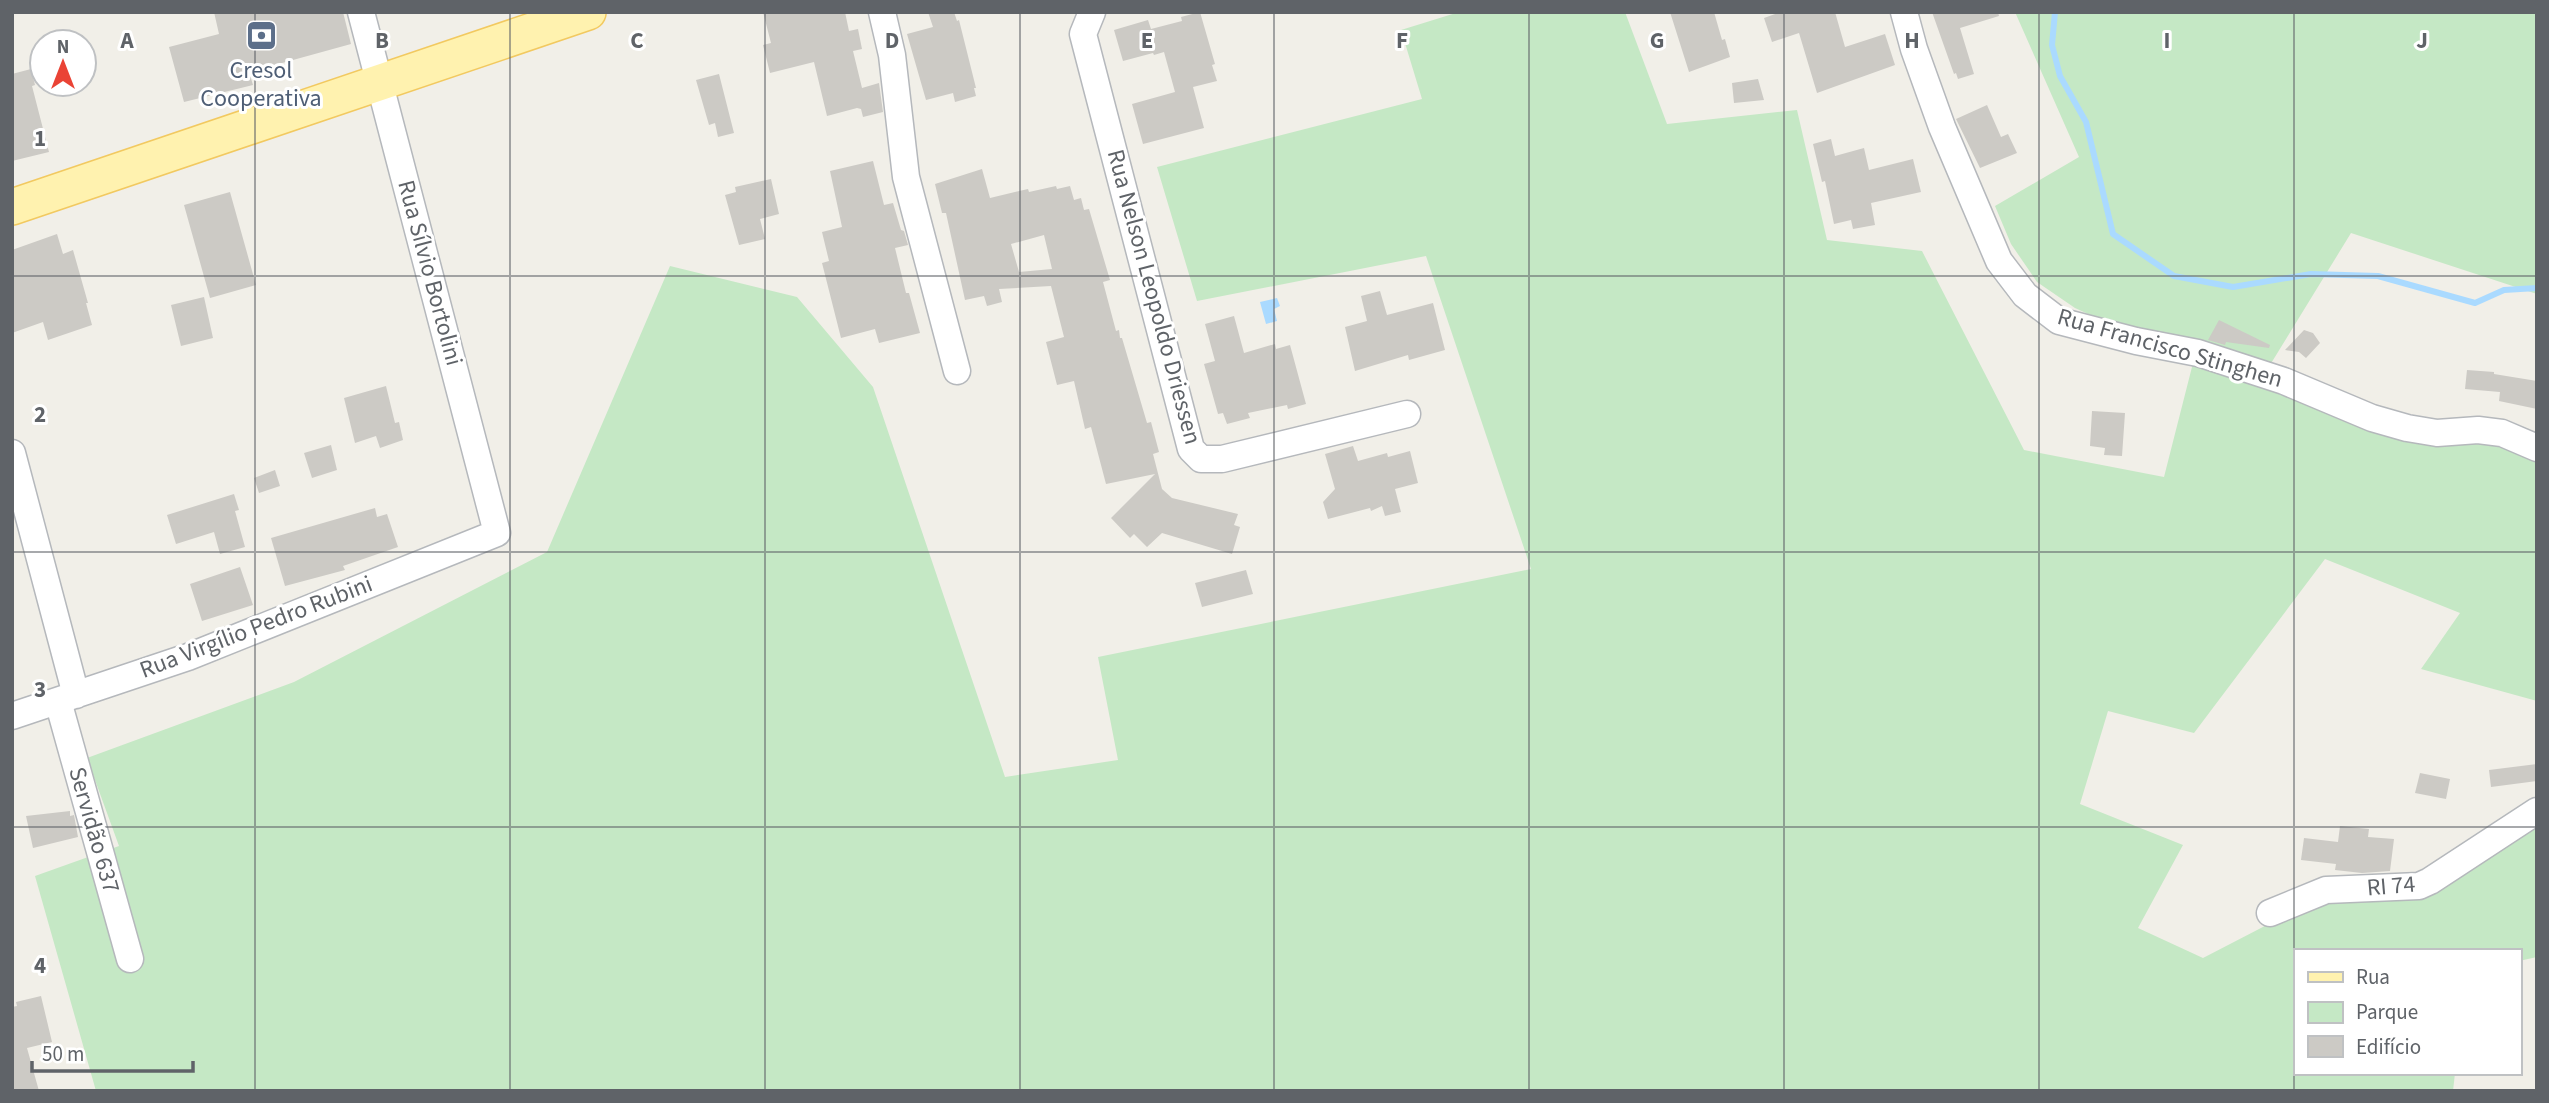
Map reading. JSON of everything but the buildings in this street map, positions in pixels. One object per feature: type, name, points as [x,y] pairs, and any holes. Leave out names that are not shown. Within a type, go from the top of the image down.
[{"type":"main road","points":[[12,206],[588,12]]},
{"type":"street","name":"Rua Sílvio Bortolini","points":[[361,12],[497,533]]},
{"type":"street","points":[[881,12],[892,55],[906,177],[957,371]]},
{"type":"street","name":"Rua Nelson Leopoldo Driessen","points":[[1092,12],[1083,34],[1191,449],[1201,459],[1222,459],[1407,414]]},
{"type":"street","name":"Rua Francisco Stinghen","points":[[1904,12],[1914,49],[1942,127],[1998,261],[2025,295],[2059,321],[2123,338],[2198,353],[2284,381],[2372,418],[2407,428],[2437,433],[2478,430],[2502,433],[2537,448]]},
{"type":"street","name":"Servidão 637","points":[[12,453],[130,959]]},
{"type":"street","name":"Rua Virgílio Pedro Rubini","points":[[12,716],[256,631],[320,602],[497,533]]},
{"type":"street","name":"RI 74","points":[[2270,913],[2326,890],[2419,886],[2537,811]]},
{"type":"green space","points":[[1459,12],[1625,12],[1667,124],[1797,110],[1827,240],[1922,251],[2024,450],[2164,477],[2193,363],[2477,435],[2537,460],[2537,701],[2421,669],[2460,613],[2325,559],[2194,733],[2108,711],[2080,804],[2183,845],[2138,928],[2203,958],[2317,899],[2425,891],[2537,818],[2537,957],[2521,961],[2521,949],[2294,949],[2294,1075],[2455,1075],[2453,1091],[96,1091],[35,876],[119,846],[87,758],[294,682],[547,552],[670,266],[797,297],[873,387],[1005,777],[1118,760],[1098,657],[1531,569],[1426,256],[1197,301],[1157,167],[1422,99],[1401,30]]},
{"type":"green space","points":[[2015,12],[2537,12],[2537,294],[2351,233],[2270,365],[2110,324],[2075,308],[2037,282],[2011,244],[1995,206],[2079,157]]},
{"type":"water","points":[[1277,298],[1280,306],[1274,309],[1277,321],[1266,324],[1260,302]]},
{"type":"waterway","points":[[2055,12],[2052,45],[2060,76],[2086,122],[2113,234],[2174,276],[2233,287],[2311,274],[2378,276],[2475,303],[2504,290],[2537,288]]},
{"type":"place","name":"Cresol Cooperativa","points":[[261,36]]}]
